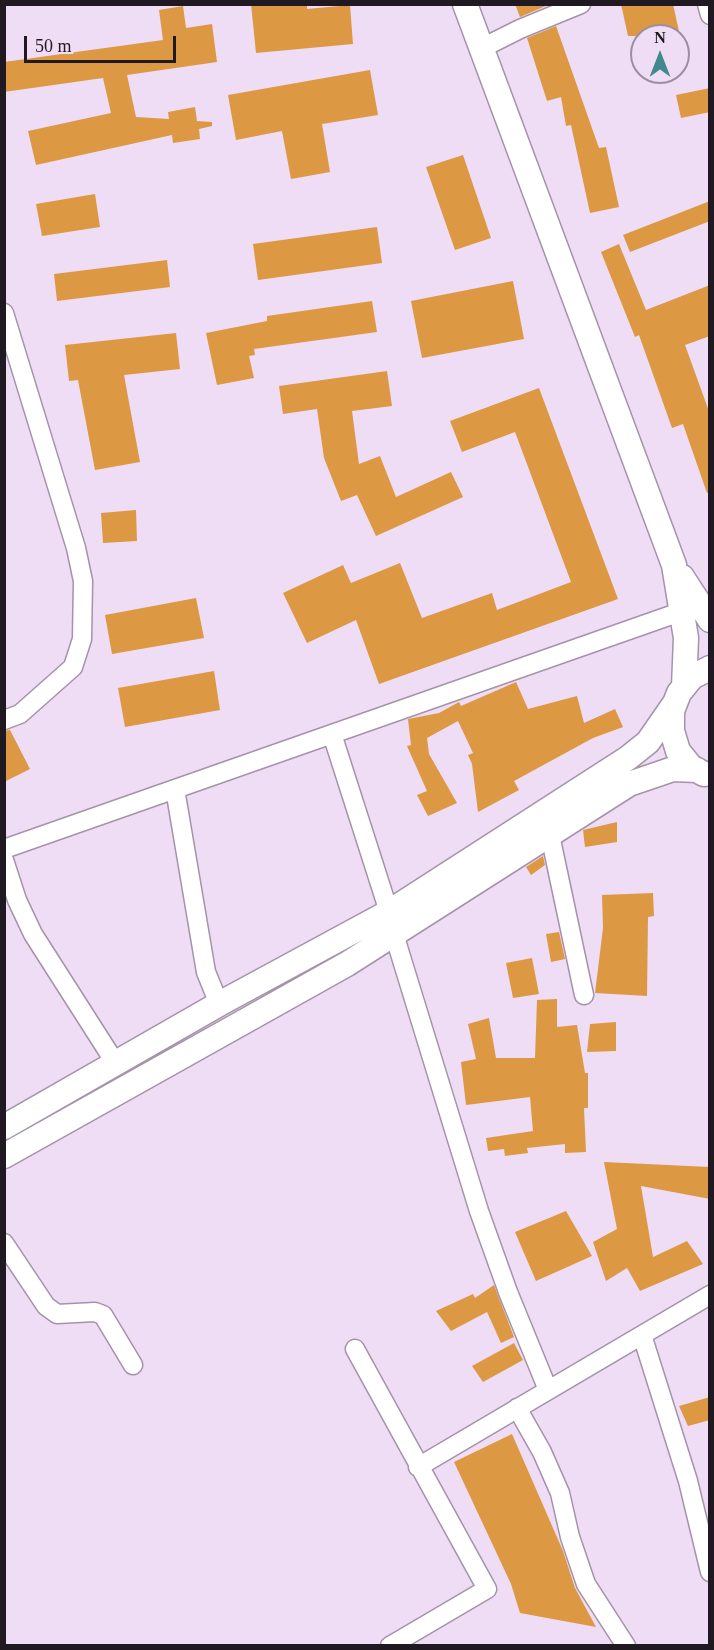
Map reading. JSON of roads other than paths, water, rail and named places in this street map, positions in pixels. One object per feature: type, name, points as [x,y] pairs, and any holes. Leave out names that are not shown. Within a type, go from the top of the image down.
[{"type":"main road","points":[[465,4],[674,565],[686,638],[680,695],[672,711],[672,731],[678,750],[706,776]]},
{"type":"main road","points":[[674,565],[710,620]]},
{"type":"main road","points":[[4,1127],[219,1004],[392,923],[628,758],[654,735],[692,677],[710,668]]},
{"type":"main road","points":[[4,1156],[392,923],[550,836],[629,784],[673,769],[706,776]]},
{"type":"street","points":[[482,48],[520,28],[581,4]]},
{"type":"street","points":[[707,4],[710,15]]},
{"type":"street","points":[[4,313],[73,537],[83,581],[82,639],[73,667],[20,714],[4,720]]},
{"type":"street","points":[[4,849],[683,611]]},
{"type":"street","points":[[332,734],[392,923],[478,1211],[507,1292],[548,1390]]},
{"type":"street","points":[[175,789],[206,972],[219,1004]]},
{"type":"street","points":[[550,836],[584,995]]},
{"type":"street","points":[[4,860],[17,900],[33,934],[109,1053],[112,1067]]},
{"type":"street","points":[[4,1243],[46,1306],[57,1314],[95,1312],[103,1315],[133,1365]]},
{"type":"street","points":[[418,1467],[710,1295]]},
{"type":"street","points":[[642,1335],[688,1480],[710,1572]]},
{"type":"street","points":[[355,1349],[487,1589],[393,1645]]},
{"type":"street","points":[[517,1408],[542,1452],[560,1493],[570,1537],[586,1584],[626,1646]]}]
